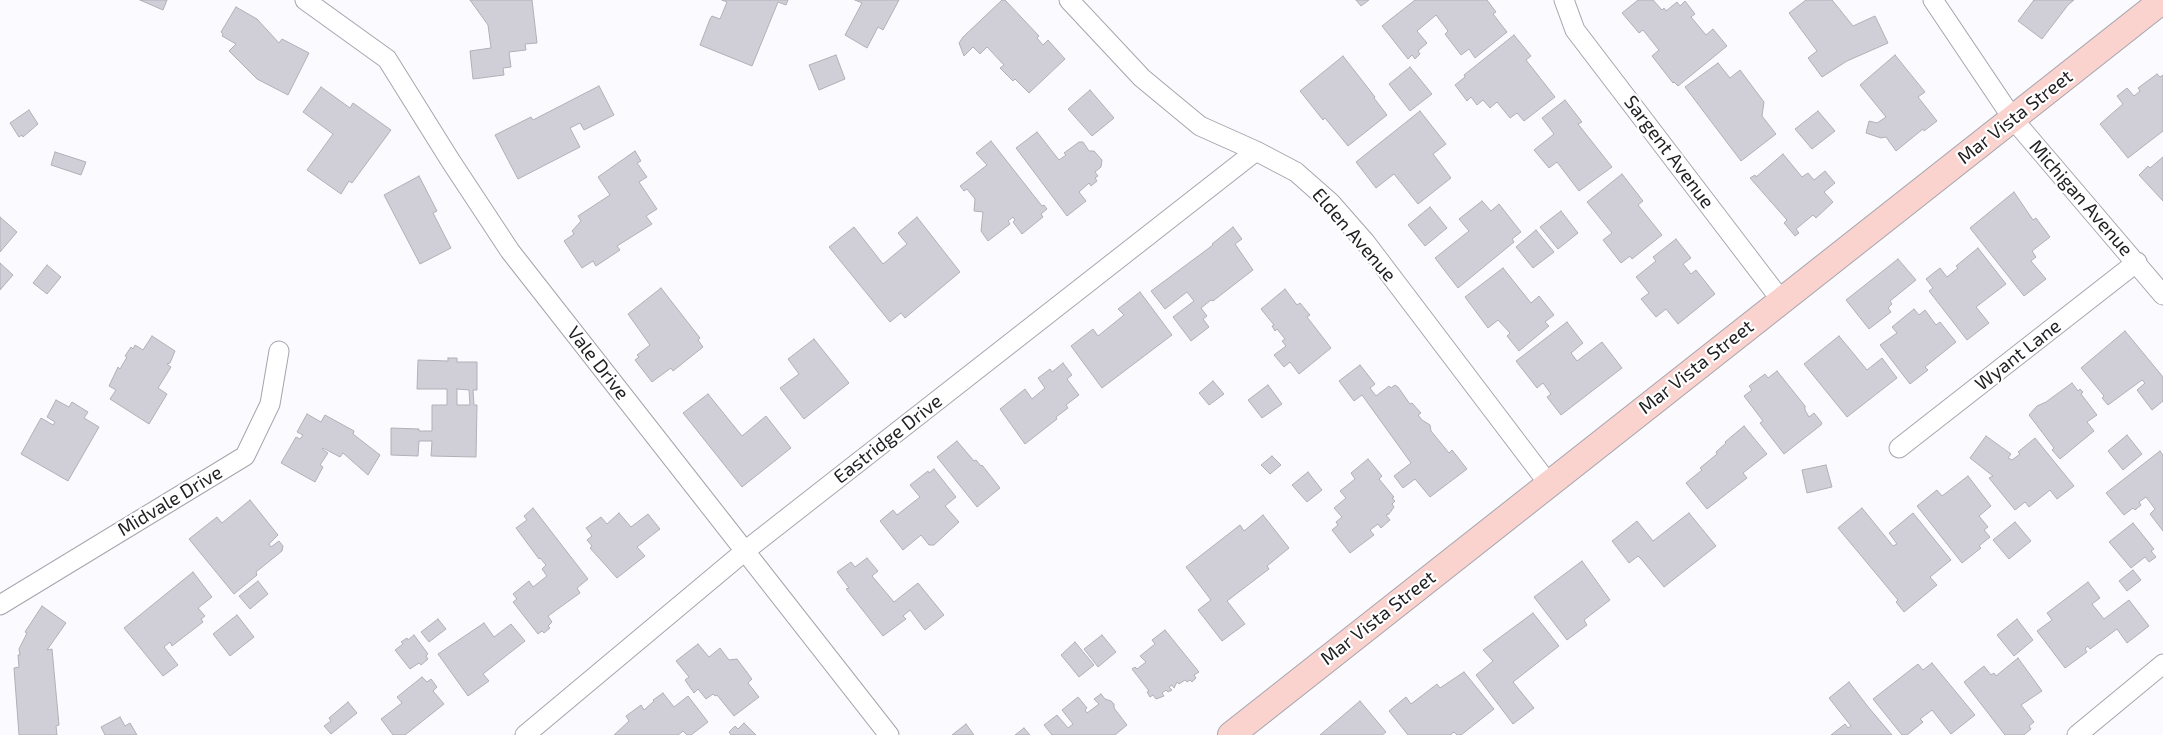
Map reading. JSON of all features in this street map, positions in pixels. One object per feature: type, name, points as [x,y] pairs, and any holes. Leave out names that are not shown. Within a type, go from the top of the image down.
[{"type":"street","name":"Vale Drive","points":[[305,0],[387,59],[510,251],[888,735]]},
{"type":"street","name":"Elden Avenue","points":[[1069,0],[1142,78],[1200,126],[1256,151],[1296,172],[1330,202],[1366,243],[1548,483]]},
{"type":"street","name":"Sargent Avenue","points":[[1564,0],[1575,30],[1781,300]]},
{"type":"street","name":"Michigan Avenue","points":[[1933,0],[2013,119],[2163,295]]},
{"type":"street","name":"Mar Vista Street","points":[[1231,735],[1548,483],[2163,0]]},
{"type":"street","name":"Eastridge Drive","points":[[524,735],[745,551],[1256,151]]},
{"type":"street","name":"Wyant Lane","points":[[1899,448],[2136,262]]},
{"type":"street","name":"Midvale Drive","points":[[0,604],[245,456],[270,404],[280,352]]},
{"type":"street","points":[[2077,735],[2163,664]]},
{"type":"building","points":[[140,0],[167,0],[163,10]]},
{"type":"building","points":[[470,0],[532,0],[537,43],[525,44],[526,50],[509,52],[511,67],[503,68],[504,75],[473,79],[470,51],[491,48],[488,25]]},
{"type":"building","points":[[722,0],[788,0],[786,5],[778,2],[752,66],[700,45],[712,16],[720,19],[727,2]]},
{"type":"building","points":[[855,0],[899,0],[883,30],[878,27],[867,48],[845,35],[862,3]]},
{"type":"building","points":[[1002,0],[1005,0],[1039,36],[1037,38],[1043,45],[1048,40],[1065,59],[1029,93],[1000,68],[1004,65],[987,47],[980,54],[973,47],[964,56],[959,43]]},
{"type":"building","points":[[1356,0],[1369,0],[1361,6]]},
{"type":"building","points":[[1415,0],[1487,0],[1496,12],[1493,14],[1507,32],[1475,58],[1469,49],[1461,55],[1445,34],[1448,31],[1436,15],[1417,31],[1427,43],[1418,51],[1420,54],[1415,59],[1412,55],[1408,59],[1382,26]]},
{"type":"building","points":[[1638,0],[1653,0],[1662,10],[1664,8],[1666,11],[1677,2],[1680,6],[1685,1],[1695,14],[1691,17],[1706,35],[1713,29],[1727,46],[1678,86],[1673,83],[1652,56],[1659,50],[1643,30],[1639,33],[1622,13]]},
{"type":"building","points":[[1806,0],[1832,0],[1853,26],[1875,16],[1888,43],[1847,61],[1822,77],[1808,58],[1817,51],[1789,13]]},
{"type":"building","points":[[2034,0],[2074,0],[2042,39],[2018,21]]},
{"type":"building","points":[[236,7],[257,19],[279,43],[282,39],[309,53],[288,95],[257,79],[229,51],[236,44],[222,36],[221,32]]},
{"type":"building","points":[[1514,35],[1531,56],[1526,60],[1555,97],[1524,121],[1517,113],[1510,118],[1497,102],[1490,108],[1483,100],[1477,105],[1471,97],[1467,101],[1455,85],[1465,77],[1464,75]]},
{"type":"building","points":[[836,55],[845,79],[819,90],[809,65]]},
{"type":"building","points":[[1895,55],[1925,92],[1918,97],[1937,121],[1924,131],[1923,129],[1896,151],[1886,137],[1881,138],[1866,133],[1869,121],[1877,123],[1886,117],[1860,85]]},
{"type":"building","points":[[1343,56],[1387,115],[1348,146],[1325,118],[1323,120],[1300,91]]},
{"type":"building","points":[[1718,63],[1730,78],[1740,70],[1764,102],[1762,116],[1776,134],[1741,161],[1685,87]]},
{"type":"building","points":[[1410,67],[1432,94],[1410,111],[1389,84]]},
{"type":"building","points":[[2157,74],[2160,77],[2163,75],[2163,131],[2128,158],[2100,124],[2123,104],[2117,96],[2127,88],[2134,96],[2140,91],[2138,88]]},
{"type":"building","points":[[599,86],[614,115],[584,130],[580,123],[570,128],[580,147],[518,179],[495,135],[531,117],[533,120]]},
{"type":"building","points":[[321,87],[350,108],[353,103],[391,130],[352,183],[349,181],[341,194],[307,170],[333,134],[303,112]]},
{"type":"building","points":[[1090,90],[1114,118],[1092,136],[1068,109]]},
{"type":"building","points":[[1565,100],[1582,122],[1578,124],[1612,167],[1579,191],[1557,162],[1549,168],[1534,150],[1554,134],[1542,118]]},
{"type":"building","points":[[29,110],[38,124],[23,137],[22,135],[19,137],[10,123]]},
{"type":"building","points":[[1420,111],[1446,144],[1433,154],[1451,178],[1418,204],[1394,174],[1376,188],[1356,162]]},
{"type":"building","points":[[1818,111],[1835,131],[1812,149],[1795,129]]},
{"type":"building","points":[[1037,132],[1059,160],[1066,155],[1064,153],[1079,142],[1083,142],[1089,151],[1094,151],[1102,160],[1101,167],[1095,172],[1098,176],[1095,178],[1097,181],[1091,186],[1089,183],[1079,192],[1086,201],[1067,216],[1016,148]]},
{"type":"building","points":[[991,141],[1042,206],[1044,205],[1047,209],[1041,214],[1043,217],[1022,234],[1013,222],[1015,220],[1013,217],[1008,221],[1010,224],[988,241],[981,231],[983,212],[974,211],[975,199],[967,189],[964,191],[960,186],[987,165],[976,153]]},
{"type":"building","points":[[635,151],[641,161],[637,163],[647,177],[639,182],[657,209],[646,216],[652,224],[617,246],[620,250],[596,266],[593,261],[582,268],[564,241],[574,234],[572,231],[581,221],[578,216],[610,195],[598,177]]},
{"type":"building","points":[[55,152],[86,162],[81,175],[51,165]]},
{"type":"building","points":[[1783,154],[1802,177],[1808,173],[1814,180],[1825,171],[1835,183],[1824,192],[1833,202],[1816,218],[1813,215],[1796,229],[1799,233],[1795,236],[1784,223],[1787,220],[1750,178],[1755,175],[1756,177]]},
{"type":"building","points":[[2163,157],[2163,201],[2139,175],[2148,166],[2150,168]]},
{"type":"building","points":[[1622,174],[1643,201],[1638,205],[1662,235],[1632,259],[1630,256],[1621,263],[1603,240],[1612,233],[1587,202]]},
{"type":"building","points":[[419,176],[437,211],[433,213],[451,248],[420,264],[384,195]]},
{"type":"building","points":[[2014,192],[2033,220],[2036,218],[2050,237],[2032,251],[2036,257],[2031,261],[2046,279],[2024,296],[1970,228]]},
{"type":"building","points":[[1482,201],[1491,211],[1499,204],[1521,232],[1512,239],[1514,242],[1458,288],[1435,258],[1469,231],[1459,219]]},
{"type":"building","points":[[1430,207],[1447,228],[1425,246],[1408,225]]},
{"type":"building","points":[[1561,211],[1578,233],[1558,249],[1540,227]]},
{"type":"building","points":[[0,217],[17,232],[0,252]]},
{"type":"building","points":[[917,217],[960,272],[905,318],[901,313],[890,322],[829,247],[854,227],[883,264],[907,244],[898,233]]},
{"type":"building","points":[[1233,227],[1242,239],[1235,244],[1253,270],[1201,308],[1207,316],[1203,319],[1209,327],[1191,341],[1173,317],[1194,301],[1187,292],[1165,309],[1151,291],[1213,245]]},
{"type":"building","points":[[1536,230],[1554,252],[1533,268],[1516,247]]},
{"type":"building","points":[[1676,239],[1691,258],[1683,264],[1691,274],[1696,270],[1715,294],[1678,324],[1666,309],[1656,317],[1641,299],[1649,293],[1636,277],[1656,261],[1653,257]]},
{"type":"building","points":[[1978,248],[2006,284],[1976,307],[1989,323],[1967,340],[1929,291],[1933,288],[1926,279],[1940,268],[1947,277],[1958,268],[1956,266]]},
{"type":"building","points":[[1898,259],[1916,280],[1890,301],[1892,304],[1888,308],[1891,312],[1869,329],[1846,300]]},
{"type":"building","points":[[0,263],[13,275],[0,290]]},
{"type":"building","points":[[47,265],[61,277],[47,294],[33,283]]},
{"type":"building","points":[[1503,268],[1531,303],[1539,296],[1554,315],[1545,322],[1549,326],[1519,351],[1507,336],[1510,333],[1498,320],[1488,328],[1465,297]]},
{"type":"building","points":[[661,288],[700,338],[698,340],[703,347],[673,371],[671,368],[652,382],[635,360],[639,357],[637,355],[650,345],[628,314]]},
{"type":"building","points":[[1285,289],[1297,305],[1300,303],[1310,315],[1307,317],[1331,348],[1299,374],[1290,362],[1284,367],[1274,355],[1286,346],[1282,341],[1285,339],[1277,329],[1275,331],[1272,326],[1274,325],[1261,309]]},
{"type":"building","points":[[1140,292],[1172,335],[1102,388],[1071,346],[1093,329],[1098,336],[1124,315],[1118,309]]},
{"type":"building","points":[[1914,309],[1919,315],[1925,310],[1936,325],[1940,322],[1956,342],[1925,367],[1928,370],[1910,384],[1880,345],[1897,333],[1892,327]]},
{"type":"building","points":[[1567,322],[1583,343],[1571,353],[1577,361],[1602,342],[1622,368],[1561,415],[1547,397],[1551,394],[1543,383],[1537,388],[1516,361]]},
{"type":"building","points":[[2125,331],[2163,377],[2163,401],[2152,410],[2137,390],[2145,383],[2142,380],[2108,405],[2102,398],[2104,396],[2081,368]]},
{"type":"building","points":[[152,336],[175,351],[170,363],[167,364],[171,367],[158,388],[167,394],[149,424],[110,399],[116,390],[109,386],[131,347],[133,349],[135,345],[143,350]]},
{"type":"building","points":[[1839,336],[1867,370],[1882,358],[1897,378],[1847,417],[1804,364]]},
{"type":"building","points":[[814,339],[849,383],[804,419],[780,388],[799,374],[788,359]]},
{"type":"building","points":[[448,358],[457,358],[457,362],[477,362],[477,390],[473,390],[474,405],[477,405],[476,457],[431,456],[432,441],[419,441],[418,456],[391,455],[391,428],[432,431],[432,405],[447,405],[447,389],[417,389],[418,360],[448,361]],"holes":[[[457,389],[469,390],[470,405],[457,405]]]},
{"type":"building","points":[[1063,363],[1072,375],[1067,379],[1079,395],[1066,405],[1068,408],[1056,417],[1057,419],[1025,444],[1000,409],[1025,389],[1032,399],[1045,388],[1038,378],[1050,369],[1052,372]]},
{"type":"building","points":[[1360,365],[1375,384],[1370,388],[1376,396],[1389,386],[1391,388],[1395,385],[1398,387],[1410,404],[1412,403],[1421,413],[1418,415],[1430,425],[1431,431],[1449,453],[1452,450],[1467,469],[1430,497],[1415,479],[1403,488],[1394,476],[1411,463],[1362,395],[1354,401],[1339,381]]},
{"type":"building","points":[[1777,371],[1805,406],[1809,417],[1814,413],[1822,423],[1784,454],[1760,423],[1763,421],[1744,396],[1752,390],[1749,386],[1765,374],[1768,378]]},
{"type":"building","points":[[1213,381],[1224,394],[1209,405],[1199,393]]},
{"type":"building","points":[[2072,383],[2078,391],[2080,389],[2083,392],[2081,394],[2097,415],[2087,422],[2094,431],[2060,459],[2029,415],[2037,406],[2046,402]]},
{"type":"building","points":[[1268,385],[1282,404],[1262,418],[1248,400]]},
{"type":"building","points":[[708,394],[742,436],[766,416],[791,448],[742,487],[683,413]]},
{"type":"building","points":[[56,400],[69,407],[72,402],[88,412],[84,418],[99,427],[68,481],[21,454],[41,418],[53,425],[55,422],[47,417]]},
{"type":"building","points":[[307,414],[321,422],[325,415],[354,431],[353,434],[380,455],[368,475],[343,453],[340,457],[323,448],[328,453],[320,465],[323,467],[315,482],[281,463],[296,437],[300,439],[303,435],[297,432]]},
{"type":"building","points":[[1744,426],[1767,454],[1743,473],[1747,478],[1707,509],[1686,483],[1702,470],[1700,468],[1717,454],[1716,452],[1725,442]]},
{"type":"building","points":[[2127,435],[2142,454],[2123,470],[2108,451]]},
{"type":"building","points":[[1986,436],[2011,454],[2008,458],[2012,460],[2020,454],[2018,452],[2035,438],[2074,486],[2057,499],[2050,490],[2029,507],[2025,502],[2015,510],[1989,478],[1993,476],[1970,458]]},
{"type":"building","points":[[957,441],[974,461],[976,460],[982,465],[1000,488],[977,507],[937,457]]},
{"type":"building","points":[[2160,451],[2163,455],[2163,531],[2150,514],[2155,509],[2146,497],[2139,502],[2141,505],[2135,510],[2133,508],[2124,515],[2106,493]]},
{"type":"building","points":[[1272,456],[1281,465],[1270,474],[1261,465]]},
{"type":"building","points":[[1368,459],[1382,476],[1379,479],[1394,497],[1392,498],[1395,501],[1392,504],[1394,507],[1386,515],[1390,520],[1381,528],[1378,524],[1370,530],[1374,535],[1350,553],[1332,530],[1338,525],[1336,522],[1342,517],[1334,508],[1346,498],[1340,491],[1355,479],[1351,473]]},
{"type":"building","points":[[1826,465],[1832,487],[1807,493],[1802,470]]},
{"type":"building","points":[[934,469],[956,497],[945,506],[959,522],[934,545],[929,545],[921,535],[903,550],[880,521],[893,510],[897,515],[920,497],[910,485],[928,471],[929,473]]},
{"type":"building","points":[[1308,472],[1322,490],[1307,502],[1292,485]]},
{"type":"building","points":[[1968,476],[1991,506],[1979,516],[1988,527],[1984,530],[1990,537],[1979,546],[1981,548],[1962,563],[1917,506],[1937,490],[1942,496]]},
{"type":"building","points":[[250,500],[278,535],[269,544],[271,547],[279,541],[283,546],[282,551],[256,572],[257,575],[234,594],[189,539],[217,517],[222,523]]},
{"type":"building","points":[[533,508],[588,579],[577,588],[580,593],[548,616],[552,622],[548,626],[550,628],[544,633],[542,631],[538,634],[513,602],[517,599],[513,594],[529,581],[533,587],[547,576],[542,569],[546,565],[539,559],[516,528],[527,520],[524,516]]},
{"type":"building","points":[[1862,508],[1893,546],[1897,544],[1889,533],[1913,513],[1951,560],[1930,577],[1937,585],[1904,612],[1896,602],[1898,600],[1838,528]]},
{"type":"building","points":[[619,513],[631,527],[648,514],[660,529],[637,547],[645,556],[617,578],[590,548],[592,546],[587,540],[592,536],[586,528],[601,517],[607,524]]},
{"type":"building","points":[[1689,513],[1716,546],[1664,587],[1638,556],[1629,563],[1612,541],[1637,521],[1653,541]]},
{"type":"building","points":[[1263,515],[1289,548],[1267,566],[1269,569],[1227,601],[1245,624],[1222,641],[1198,610],[1211,600],[1186,567],[1240,525],[1244,531]]},
{"type":"building","points":[[2015,522],[2031,541],[2009,559],[1993,540]]},
{"type":"building","points":[[2133,523],[2154,549],[2151,551],[2156,557],[2149,562],[2145,557],[2131,568],[2109,542]]},
{"type":"building","points":[[867,558],[878,571],[872,576],[894,602],[918,583],[944,615],[925,630],[910,610],[903,616],[906,619],[883,636],[846,589],[849,588],[837,572],[851,562],[855,567]]},
{"type":"building","points":[[1582,561],[1610,600],[1584,620],[1587,625],[1567,640],[1534,597]]},
{"type":"building","points":[[2133,570],[2141,580],[2127,591],[2119,581]]},
{"type":"building","points":[[193,572],[212,597],[198,608],[205,616],[201,619],[203,622],[172,646],[170,642],[164,647],[178,665],[163,676],[124,628]]},
{"type":"building","points":[[258,581],[268,594],[250,609],[239,596]]},
{"type":"building","points":[[2088,582],[2100,598],[2092,604],[2104,619],[2129,600],[2149,626],[2127,643],[2117,629],[2090,649],[2088,646],[2085,649],[2087,652],[2065,668],[2037,631],[2052,620],[2047,613]]},
{"type":"building","points":[[42,606],[66,623],[47,650],[52,649],[59,725],[56,726],[57,735],[19,735],[14,668],[19,667],[19,649],[27,633],[25,632]]},
{"type":"building","points":[[1533,613],[1559,646],[1513,682],[1534,708],[1513,724],[1476,675],[1493,661],[1483,650]]},
{"type":"building","points":[[237,615],[254,637],[230,656],[213,634]]},
{"type":"building","points":[[438,619],[446,629],[429,642],[421,632]]},
{"type":"building","points":[[2017,619],[2033,640],[2014,656],[1997,635]]},
{"type":"building","points":[[484,623],[494,637],[511,624],[525,641],[483,674],[489,681],[468,696],[438,654]]},
{"type":"building","points":[[1165,630],[1199,672],[1194,675],[1196,678],[1192,682],[1185,680],[1179,684],[1177,682],[1174,688],[1172,685],[1169,687],[1172,690],[1168,692],[1166,690],[1162,693],[1164,696],[1156,699],[1153,695],[1150,697],[1147,692],[1149,691],[1132,669],[1135,667],[1137,669],[1146,662],[1140,656],[1155,644],[1152,640]]},
{"type":"building","points":[[414,635],[428,654],[426,656],[428,659],[421,665],[419,663],[410,669],[395,650],[403,644],[401,642],[407,638],[408,640]]},
{"type":"building","points":[[1102,635],[1116,652],[1098,667],[1084,649]]},
{"type":"building","points":[[1075,642],[1094,665],[1079,677],[1061,655]]},
{"type":"building","points":[[698,644],[709,657],[720,648],[729,660],[737,659],[752,679],[748,683],[759,697],[734,716],[717,695],[713,694],[706,699],[698,689],[694,693],[685,680],[689,677],[676,661]]},
{"type":"building","points":[[2018,658],[2042,691],[2021,705],[2034,722],[2029,726],[2031,729],[2024,735],[2005,735],[1964,682],[1984,666],[1991,675],[1994,673],[1996,676]]},
{"type":"building","points":[[1932,663],[1975,715],[1951,734],[1932,710],[1920,719],[1923,722],[1907,735],[1902,735],[1873,699],[1918,664],[1923,670]]},
{"type":"building","points":[[1464,672],[1494,709],[1461,735],[1457,735],[1454,732],[1450,735],[1408,735],[1389,711],[1406,697],[1411,704],[1437,684],[1440,688]]},
{"type":"building","points":[[422,677],[427,682],[431,679],[437,687],[433,691],[444,704],[405,735],[393,735],[381,719],[402,703],[397,697]]},
{"type":"building","points":[[1849,682],[1892,735],[1831,735],[1845,724],[1848,728],[1851,726],[1829,698]]},
{"type":"building","points":[[663,693],[674,707],[688,696],[708,722],[691,735],[687,735],[683,731],[678,735],[614,735],[629,721],[626,716],[641,705],[644,710]]},
{"type":"building","points":[[1101,694],[1105,699],[1114,704],[1114,708],[1127,725],[1115,735],[1052,735],[1044,725],[1057,715],[1068,728],[1073,724],[1062,710],[1078,697],[1087,708],[1085,710],[1087,713],[1099,704],[1094,699]]},
{"type":"building","points":[[1360,701],[1386,732],[1382,735],[1320,735]]},
{"type":"building","points":[[348,702],[357,713],[331,734],[324,726],[331,721],[329,718]]},
{"type":"building","points":[[120,717],[125,726],[130,723],[137,735],[105,735],[101,727]]},
{"type":"building","points":[[744,723],[756,735],[731,735],[729,732],[735,726],[738,729]]},
{"type":"building","points":[[966,724],[974,735],[952,735]]},
{"type":"building","points":[[1024,728],[1030,735],[1015,735]]}]
